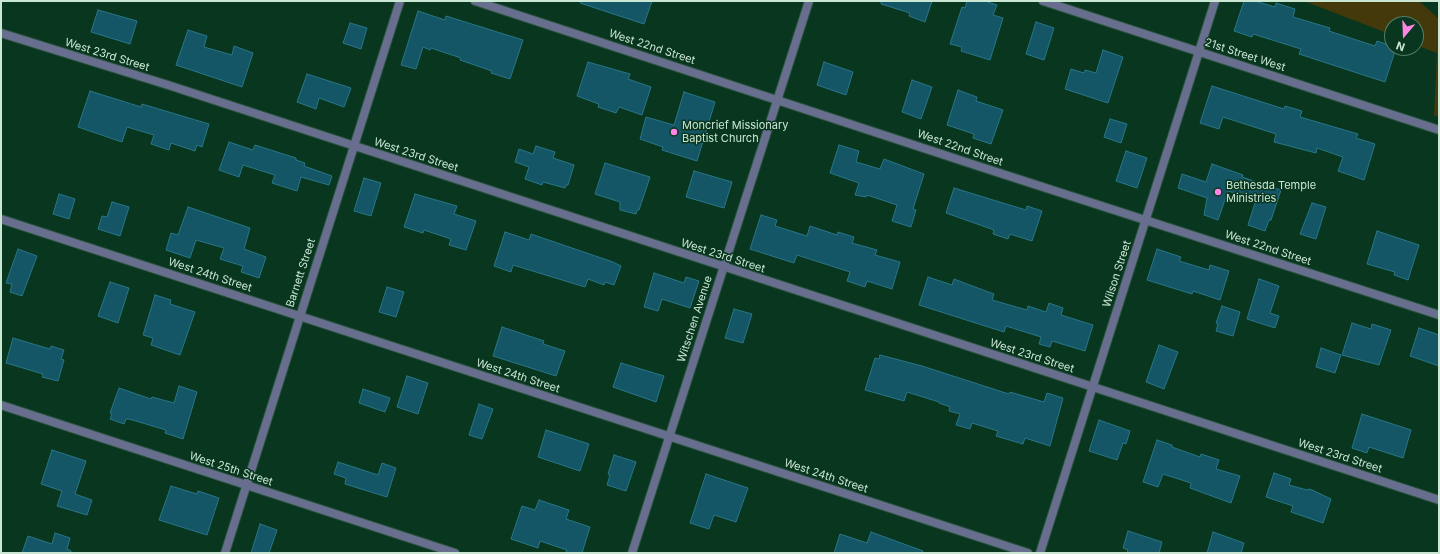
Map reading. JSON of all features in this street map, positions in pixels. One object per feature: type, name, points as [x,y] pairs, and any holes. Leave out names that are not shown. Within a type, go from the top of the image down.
[{"type":"street","name":"Barnett Street","points":[[225,553],[400,1]]},
{"type":"street","name":"West 22nd Street","points":[[475,1],[1146,221],[1439,315]]},
{"type":"street","name":"Witschen Avenue","points":[[632,553],[809,1]]},
{"type":"street","name":"21st Street West","points":[[1044,1],[1439,130]]},
{"type":"street","name":"Wilson Street","points":[[1040,553],[1216,1]]},
{"type":"street","name":"West 23rd Street","points":[[1,33],[168,85],[723,268],[1439,500]]},
{"type":"street","name":"West 24th Street","points":[[1,219],[1028,553]]},
{"type":"street","name":"West 25th Street","points":[[1,405],[455,553]]},
{"type":"shaded area","points":[[1304,1],[1419,1],[1439,19],[1439,117],[1434,115],[1437,53],[1424,48],[1424,16],[1384,16],[1384,32]]},
{"type":"building","points":[[581,1],[652,1],[644,24],[580,3]]},
{"type":"building","points":[[881,1],[932,1],[925,22],[909,16],[910,13],[881,4]]},
{"type":"building","points":[[967,1],[985,1],[997,5],[993,15],[1003,18],[990,60],[961,51],[962,47],[950,44],[962,7],[965,8]]},
{"type":"building","points":[[1244,1],[1255,1],[1275,7],[1276,3],[1295,9],[1293,17],[1330,28],[1329,31],[1375,46],[1377,41],[1384,43],[1384,56],[1393,56],[1385,82],[1299,54],[1301,49],[1253,34],[1252,37],[1234,31]]},
{"type":"building","points":[[98,10],[137,21],[130,44],[91,32]]},
{"type":"building","points":[[418,11],[445,20],[446,16],[523,40],[510,79],[460,60],[461,58],[431,48],[430,50],[423,47],[416,69],[401,65]]},
{"type":"building","points":[[1036,22],[1054,28],[1044,60],[1026,54]]},
{"type":"building","points":[[350,23],[367,28],[361,49],[343,43]]},
{"type":"building","points":[[188,30],[207,36],[204,47],[232,55],[234,46],[253,53],[242,87],[176,65]]},
{"type":"building","points":[[1103,50],[1123,57],[1108,103],[1065,89],[1071,69],[1084,73],[1085,70],[1096,73]]},
{"type":"building","points":[[588,62],[630,74],[628,79],[651,87],[642,115],[619,107],[616,113],[598,107],[599,104],[577,96]]},
{"type":"building","points":[[824,62],[853,72],[846,95],[817,85]]},
{"type":"building","points":[[307,74],[351,88],[344,107],[319,98],[316,109],[297,102]]},
{"type":"building","points":[[912,80],[932,87],[921,119],[902,112]]},
{"type":"building","points":[[1212,86],[1284,109],[1285,106],[1302,111],[1300,117],[1358,134],[1356,138],[1375,144],[1364,180],[1338,171],[1343,157],[1317,148],[1316,153],[1274,142],[1276,134],[1223,117],[1219,129],[1200,123]]},
{"type":"building","points":[[958,90],[977,97],[976,101],[1003,110],[991,144],[973,138],[974,134],[947,125]]},
{"type":"building","points":[[90,91],[141,107],[142,104],[209,124],[202,147],[197,145],[195,151],[171,143],[169,150],[151,144],[154,135],[127,127],[122,142],[78,127]]},
{"type":"building","name":"Moncrief Missionary Baptist Church","points":[[684,92],[715,102],[697,161],[662,150],[663,147],[640,139],[646,117],[674,125]]},
{"type":"building","points":[[1110,119],[1127,124],[1121,143],[1104,137]]},
{"type":"building","points":[[229,142],[253,150],[255,145],[296,158],[296,160],[305,163],[304,166],[332,176],[329,185],[301,177],[297,191],[272,183],[275,175],[243,165],[239,177],[219,170]]},
{"type":"building","points":[[839,145],[859,151],[856,162],[880,169],[884,159],[924,174],[913,209],[916,210],[911,227],[892,221],[897,205],[867,195],[866,197],[855,195],[859,183],[830,173]]},
{"type":"building","points":[[536,146],[555,152],[553,158],[574,165],[568,185],[566,185],[565,188],[543,182],[542,185],[525,179],[529,167],[515,162],[519,149],[533,154]]},
{"type":"building","points":[[1126,151],[1147,158],[1137,188],[1116,181]]},
{"type":"building","points":[[605,163],[650,177],[639,210],[637,210],[636,214],[620,210],[620,202],[595,194]]},
{"type":"building","points":[[1212,164],[1243,175],[1242,177],[1281,190],[1271,220],[1269,220],[1265,231],[1248,225],[1256,200],[1228,191],[1218,220],[1204,215],[1207,198],[1178,188],[1182,174],[1206,182]]},
{"type":"building","points":[[694,171],[732,182],[724,208],[686,197]]},
{"type":"building","points":[[364,178],[381,183],[371,216],[354,211]]},
{"type":"building","points":[[954,188],[1026,210],[1027,206],[1042,211],[1032,241],[1010,234],[1008,239],[993,234],[994,230],[946,213]]},
{"type":"building","points":[[59,194],[75,199],[69,219],[53,214]]},
{"type":"building","points":[[415,194],[457,206],[454,214],[476,221],[466,250],[449,245],[451,239],[424,230],[423,233],[404,227]]},
{"type":"building","points":[[112,202],[129,207],[120,236],[98,229],[102,216],[107,217]]},
{"type":"building","points":[[1312,203],[1326,207],[1316,239],[1300,234]]},
{"type":"building","points":[[188,207],[250,228],[244,249],[266,257],[259,278],[241,272],[243,266],[220,259],[224,248],[196,240],[190,258],[166,250],[171,233],[178,235]]},
{"type":"building","points":[[761,215],[777,220],[775,226],[807,236],[810,226],[837,235],[838,232],[854,237],[852,243],[877,250],[875,255],[900,262],[892,289],[867,281],[865,287],[847,281],[850,272],[797,255],[794,263],[750,249]]},
{"type":"building","points":[[1377,231],[1419,245],[1408,280],[1394,275],[1395,272],[1367,264]]},
{"type":"building","points":[[505,232],[529,240],[531,234],[613,262],[621,266],[614,285],[605,282],[604,285],[588,279],[585,287],[513,265],[511,272],[494,266]]},
{"type":"building","points":[[18,249],[37,256],[22,296],[10,292],[12,284],[6,283]]},
{"type":"building","points":[[1157,249],[1181,257],[1179,261],[1209,270],[1210,265],[1229,271],[1220,300],[1193,291],[1192,294],[1147,280]]},
{"type":"building","points":[[654,273],[684,283],[686,277],[699,281],[690,308],[662,299],[658,311],[644,307]]},
{"type":"building","points":[[928,277],[952,285],[954,279],[994,294],[992,300],[1027,310],[1028,306],[1046,312],[1049,303],[1063,308],[1061,315],[1093,325],[1085,351],[1052,341],[1050,347],[1039,344],[1041,337],[1006,326],[1004,332],[919,305]]},
{"type":"building","points":[[1259,279],[1279,286],[1270,313],[1279,316],[1275,328],[1247,319]]},
{"type":"building","points":[[110,282],[129,288],[118,323],[98,316]]},
{"type":"building","points":[[387,287],[404,292],[396,317],[379,312]]},
{"type":"building","points":[[155,295],[171,300],[170,304],[195,312],[180,355],[151,345],[153,338],[143,335]]},
{"type":"building","points":[[1222,306],[1240,312],[1233,336],[1216,331],[1218,324],[1216,323]]},
{"type":"building","points":[[734,309],[752,314],[743,343],[725,338]]},
{"type":"building","points":[[1352,323],[1371,329],[1372,324],[1391,330],[1379,365],[1342,355]]},
{"type":"building","points":[[502,327],[544,341],[543,344],[565,351],[556,376],[493,356]]},
{"type":"building","points":[[1419,328],[1439,335],[1439,366],[1410,356]]},
{"type":"building","points":[[13,338],[50,349],[51,346],[64,350],[61,359],[64,360],[58,381],[42,377],[43,374],[6,363]]},
{"type":"building","points":[[1159,345],[1178,352],[1164,389],[1146,382]]},
{"type":"building","points":[[1321,348],[1341,355],[1335,373],[1316,367]]},
{"type":"building","points":[[880,355],[922,366],[1009,394],[1010,392],[1044,402],[1047,393],[1063,398],[1050,446],[1025,438],[1023,444],[996,436],[998,431],[972,423],[970,429],[956,425],[960,414],[949,411],[950,407],[907,392],[904,401],[865,390],[875,358],[879,359]]},
{"type":"building","points":[[621,363],[664,376],[656,402],[613,387]]},
{"type":"building","points":[[407,376],[428,383],[418,414],[397,407]]},
{"type":"building","points":[[179,386],[197,392],[183,439],[165,433],[166,430],[129,419],[126,419],[124,424],[110,419],[112,414],[110,413],[119,388],[151,399],[152,397],[174,403]]},
{"type":"building","points":[[363,389],[390,398],[385,412],[359,403]]},
{"type":"building","points":[[479,404],[493,409],[482,439],[469,435]]},
{"type":"building","points":[[1362,414],[1411,430],[1403,458],[1369,447],[1367,453],[1352,448]]},
{"type":"building","points":[[1099,420],[1130,431],[1126,444],[1123,443],[1117,460],[1089,451]]},
{"type":"building","points":[[546,430],[589,444],[580,471],[538,457]]},
{"type":"building","points":[[1157,440],[1200,457],[1201,454],[1219,460],[1216,469],[1240,476],[1231,503],[1190,488],[1191,483],[1163,474],[1158,487],[1143,482]]},
{"type":"building","points":[[52,450],[86,461],[75,494],[92,500],[87,515],[57,506],[62,491],[41,484]]},
{"type":"building","points":[[614,455],[636,462],[626,491],[607,485],[610,475],[608,474]]},
{"type":"building","points":[[338,462],[378,475],[382,463],[396,468],[387,497],[345,484],[346,478],[334,474]]},
{"type":"building","points":[[1274,473],[1291,479],[1289,485],[1307,490],[1310,489],[1331,499],[1323,523],[1291,512],[1293,506],[1266,497]]},
{"type":"building","points":[[706,474],[748,488],[736,522],[714,515],[709,529],[690,523]]},
{"type":"building","points":[[171,486],[197,494],[198,491],[219,498],[207,535],[159,520]]},
{"type":"building","points":[[539,500],[569,510],[566,519],[590,527],[582,553],[566,553],[567,550],[540,541],[538,548],[511,539],[522,506],[535,510]]},
{"type":"building","points":[[260,524],[277,530],[269,553],[251,553]]},
{"type":"building","points":[[1128,531],[1162,542],[1159,553],[1127,553],[1128,550],[1123,548]]},
{"type":"building","points":[[871,532],[923,551],[922,553],[834,553],[840,534],[867,543]]},
{"type":"building","points":[[1213,532],[1244,543],[1241,553],[1207,553]]},
{"type":"building","points":[[55,533],[70,538],[67,549],[71,551],[71,553],[22,553],[28,536],[52,544]]},
{"type":"place","name":"Moncrief Missionary Baptist Church","points":[[674,132]]},
{"type":"place","name":"Bethesda Temple Ministries","points":[[1218,192]]}]
